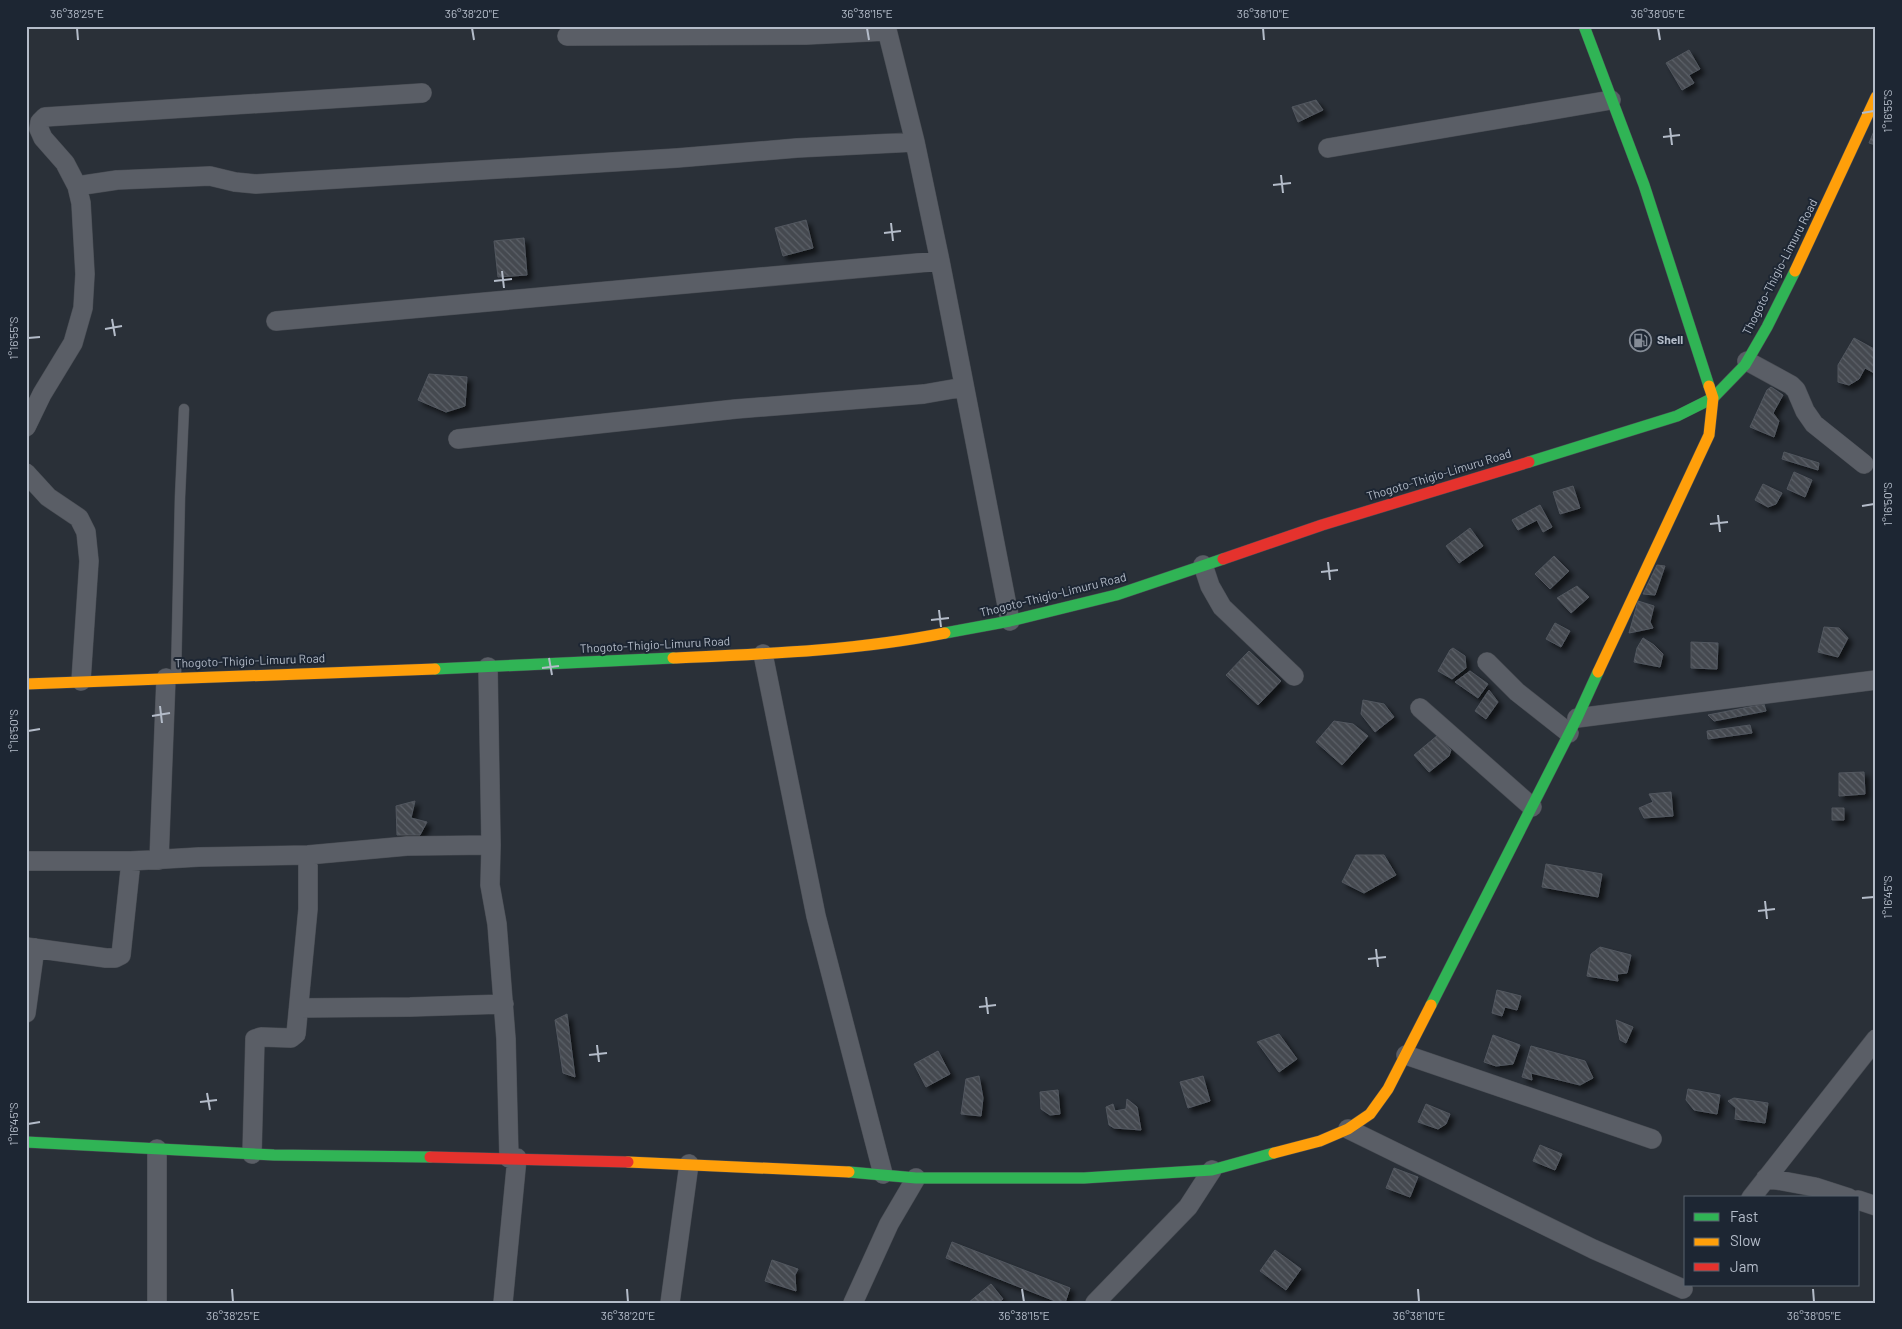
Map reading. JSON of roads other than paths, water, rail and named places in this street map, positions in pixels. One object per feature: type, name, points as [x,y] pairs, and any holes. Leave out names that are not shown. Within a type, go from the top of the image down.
[{"type":"main road","points":[[26,1142],[252,1154],[513,1158],[689,1164],[882,1174],[916,1178],[1084,1178],[1212,1170],[1320,1141],[1348,1129],[1370,1114],[1388,1089],[1406,1055],[1573,725],[1709,435],[1713,398],[1644,185],[1610,100],[1584,26]]},
{"type":"main road","name":"Thogoto-Thigio-Limuru Road","points":[[26,684],[488,667],[763,654],[857,646],[937,635],[1010,621],[1116,595],[1331,522],[1667,419],[1713,398],[1747,361],[1767,327],[1796,270],[1876,97]]},
{"type":"street","points":[[567,36],[806,35],[887,28],[915,142],[940,261],[1010,621]]},
{"type":"street","points":[[27,425],[42,394],[73,343],[83,308],[85,274],[84,234],[81,203],[77,186],[64,163],[43,138],[39,129],[40,122],[45,117],[422,93]]},
{"type":"street","points":[[1328,148],[1610,100]]},
{"type":"street","points":[[77,186],[118,180],[210,176],[235,182],[256,184],[677,158],[797,148],[915,142]]},
{"type":"street","points":[[276,321],[940,261]]},
{"type":"street","points":[[1747,361],[1791,385],[1796,390],[1804,411],[1814,424],[1864,464]]},
{"type":"street","points":[[458,439],[736,409],[924,394],[964,387]]},
{"type":"street","points":[[26,473],[48,498],[79,518],[86,532],[89,560],[81,681]]},
{"type":"street","points":[[1203,565],[1210,586],[1222,607],[1294,676]]},
{"type":"street","points":[[763,654],[816,916],[882,1174]]},
{"type":"street","points":[[1487,662],[1517,692],[1573,725],[1876,680]]},
{"type":"street","points":[[488,667],[490,886],[497,924],[504,1004],[513,1158],[503,1303]]},
{"type":"street","points":[[159,860],[171,678]]},
{"type":"street","points":[[1420,708],[1532,807]]},
{"type":"street","points":[[26,861],[131,861],[308,855],[407,846],[491,845]]},
{"type":"street","points":[[252,1154],[255,1039],[261,1037],[294,1037],[296,1034],[308,909],[308,855]]},
{"type":"street","points":[[26,1013],[30,948],[106,958],[115,958],[121,955],[131,861]]},
{"type":"street","points":[[299,1008],[504,1004]]},
{"type":"street","points":[[1752,1196],[1876,1039]]},
{"type":"street","points":[[1406,1055],[1652,1139]]},
{"type":"street","points":[[1348,1129],[1682,1292]]},
{"type":"street","points":[[156,1149],[157,1303]]},
{"type":"street","points":[[670,1303],[689,1164]]},
{"type":"street","points":[[1095,1303],[1188,1207],[1212,1170]]},
{"type":"street","points":[[853,1303],[889,1224],[916,1178]]},
{"type":"street","points":[[1766,1178],[1815,1187],[1843,1196]]},
{"type":"street","points":[[1860,1201],[1876,1206]]},
{"type":"lane","points":[[171,678],[184,409]]},
{"type":"place","name":"Shell","points":[[1641,340]]}]
